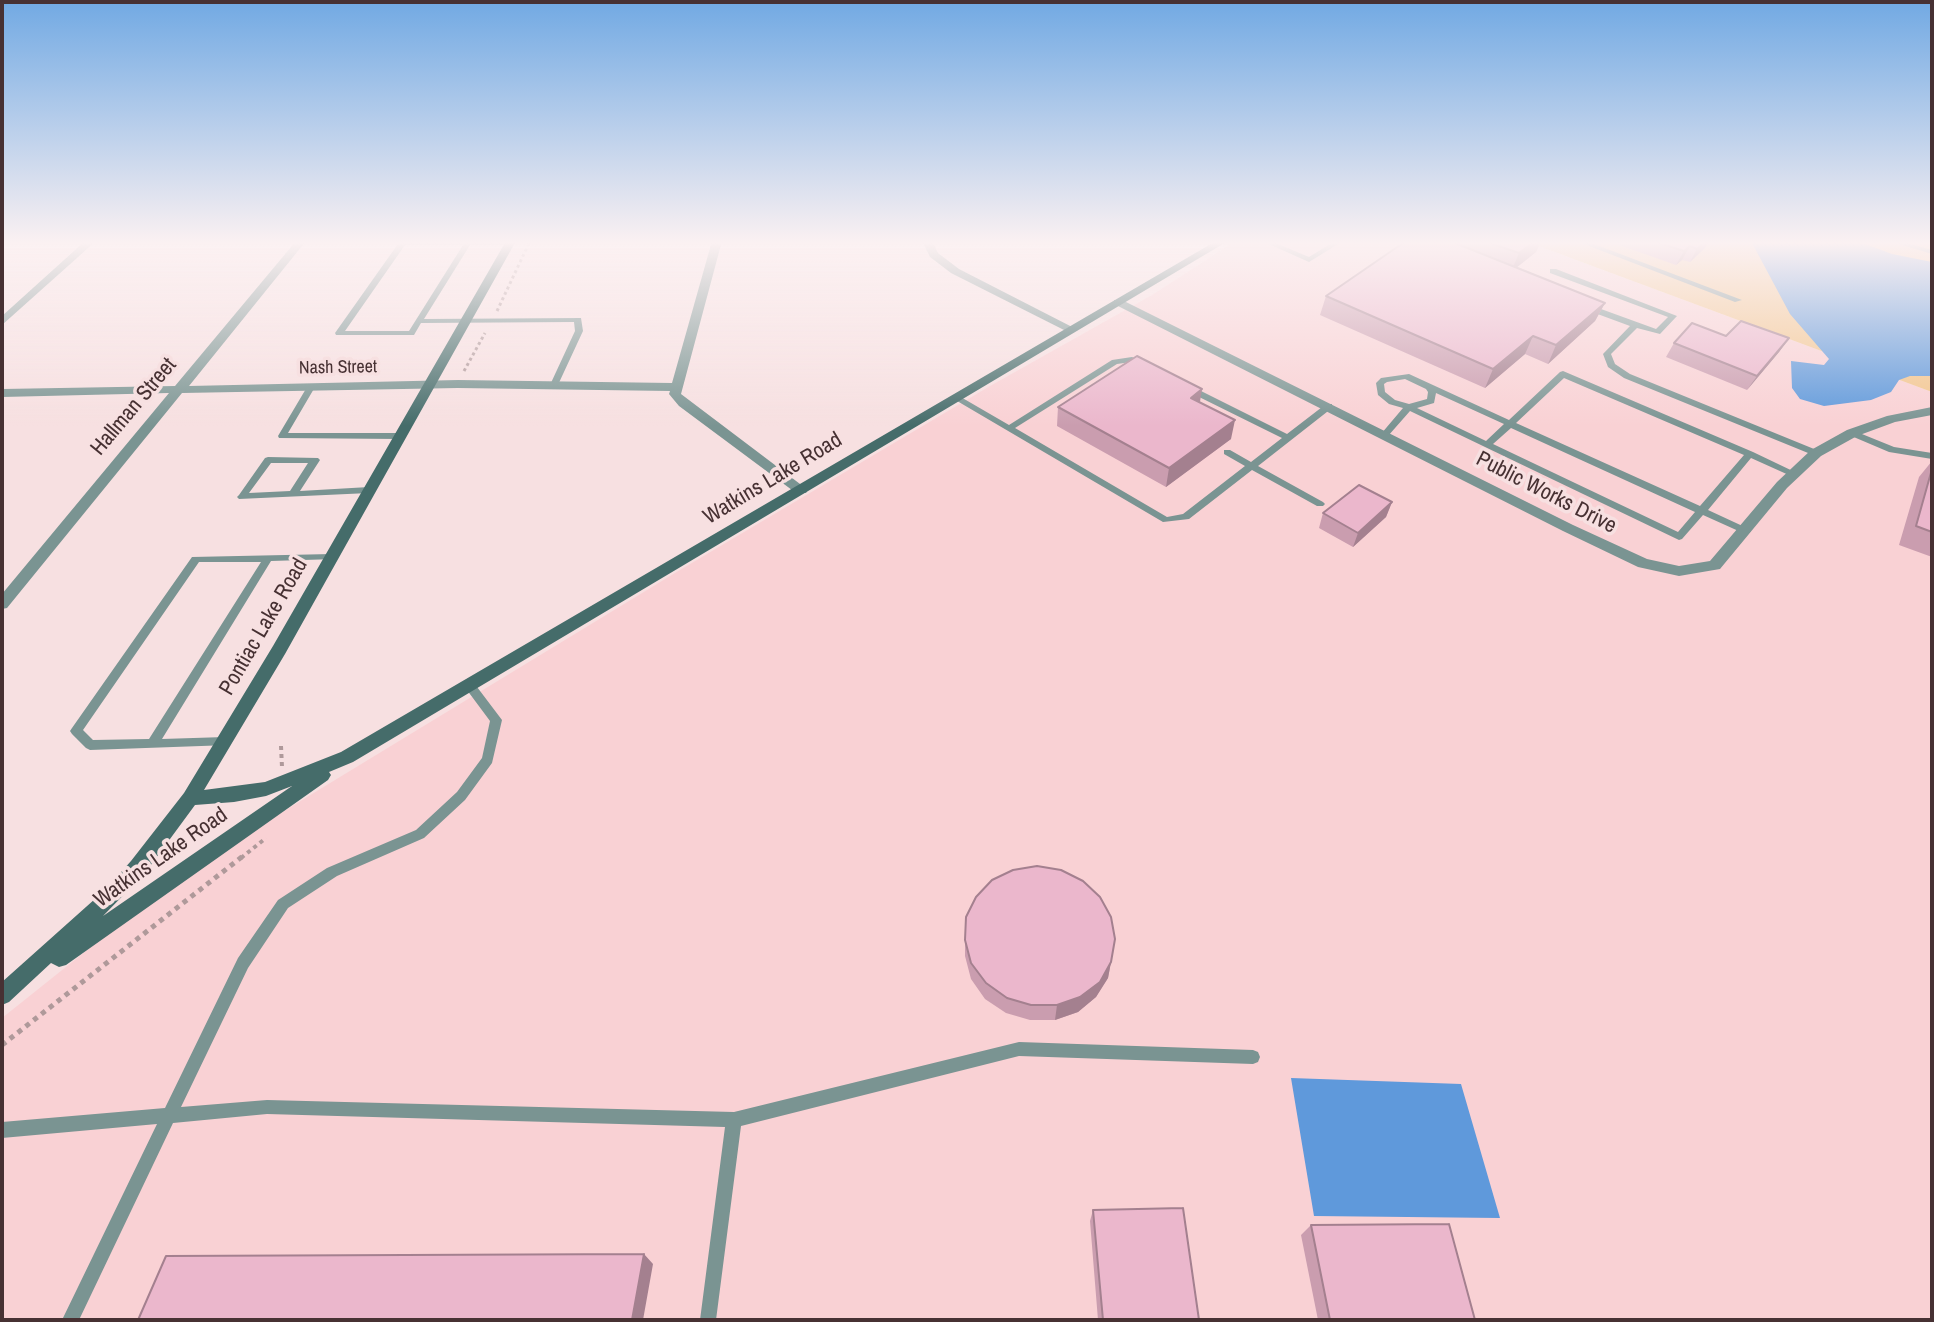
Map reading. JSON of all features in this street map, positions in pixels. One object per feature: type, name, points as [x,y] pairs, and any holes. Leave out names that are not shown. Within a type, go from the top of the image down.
[{"type":"street","points":[[2,322],[23,303]]},
{"type":"street","name":"Hallman Street","points":[[2,604],[249,303]]},
{"type":"street","name":"Pontiac Lake Road","points":[[2,997],[112,896],[190,798],[332,557],[475,303]]},
{"type":"street","points":[[699,303],[675,387],[681,402],[801,490]]},
{"type":"street","points":[[1018,303],[1072,330]]},
{"type":"street","name":"Watkins Lake Road","points":[[2,997],[347,757],[1117,303]]},
{"type":"street","name":"Public Works Drive","points":[[1119,303],[1643,563],[1679,571],[1715,565],[1816,453],[1852,433],[1892,419],[1930,413]]},
{"type":"street","name":"Nash Street","points":[[2,393],[429,385],[675,387]]},
{"type":"street","name":"Watkins Lake Road","points":[[190,798],[234,795],[282,784],[347,757]]},
{"type":"lane","points":[[361,303],[339,333],[411,333],[430,303]]},
{"type":"lane","points":[[1581,304],[1657,332],[1673,316],[1638,303]]},
{"type":"lane","points":[[418,321],[578,320],[579,331],[554,385]]},
{"type":"lane","points":[[1635,325],[1607,354],[1611,365],[1619,371],[1816,453]]},
{"type":"lane","points":[[1008,429],[1124,359],[1132,359],[1160,373]]},
{"type":"lane","points":[[1487,445],[1563,374],[1794,474]]},
{"type":"lane","points":[[1746,531],[1701,511],[1508,424],[1406,376],[1390,377],[1380,383],[1385,398],[1679,537],[1701,511],[1750,454]]},
{"type":"lane","points":[[1174,380],[1286,437]]},
{"type":"lane","points":[[311,387],[282,436],[399,436]]},
{"type":"lane","points":[[1385,434],[1409,407],[1431,401],[1433,397],[1429,387]]},
{"type":"lane","points":[[956,398],[1166,520],[1186,517],[1329,406]]},
{"type":"lane","points":[[1852,433],[1892,450],[1932,456]]},
{"type":"lane","points":[[1227,452],[1320,504]]},
{"type":"lane","points":[[294,492],[315,460],[268,460],[242,497],[369,490]]},
{"type":"lane","points":[[225,742],[90,745],[76,731],[196,559],[332,557]]},
{"type":"lane","points":[[153,743],[268,558]]},
{"type":"lane","points":[[70,1320],[243,963],[283,904],[332,872],[420,834],[461,796],[488,760],[496,720],[470,686]]},
{"type":"lane","points":[[2,1130],[267,1107],[734,1120],[1019,1049],[1253,1057]]},
{"type":"lane","points":[[708,1320],[734,1120]]},
{"type":"path","points":[[281,746],[282,784]]},
{"type":"path","points":[[2,1045],[260,846],[268,835]]},
{"type":"shaded area","points":[[1138,303],[1691,303],[1932,392],[1932,1320],[2,1320],[2,1018],[121,923],[248,833],[990,386]]},
{"type":"shaded area","points":[[1691,303],[1932,303],[1932,392]]},
{"type":"water","points":[[1784,303],[1932,303],[1932,376],[1910,376],[1899,380],[1891,392],[1871,400],[1824,406],[1800,399],[1792,388],[1791,361],[1824,365],[1829,359]]},
{"type":"water","points":[[1291,1078],[1461,1084],[1500,1218],[1314,1216]]},
{"type":"building","points":[[1341,303],[1605,303],[1556,345],[1533,336],[1493,369]]},
{"type":"building","points":[[1741,321],[1789,338],[1757,376],[1674,343],[1692,323],[1726,336]]},
{"type":"building","points":[[1137,356],[1202,389],[1191,398],[1235,420],[1169,468],[1058,407]]},
{"type":"building","points":[[1932,469],[1932,532],[1916,526]]},
{"type":"building","points":[[1359,485],[1392,502],[1358,533],[1323,513]]},
{"type":"building","points":[[1037,866],[1061,870],[1083,881],[1100,897],[1111,917],[1115,939],[1111,962],[1100,982],[1080,997],[1057,1005],[1031,1005],[1007,998],[986,983],[971,963],[965,940],[966,917],[976,897],[992,880],[1013,870]]},
{"type":"building","points":[[1183,1208],[1199,1320],[1103,1320],[1093,1210]]},
{"type":"building","points":[[1449,1224],[1475,1320],[1330,1320],[1311,1225]]},
{"type":"building","points":[[644,1254],[632,1320],[138,1320],[166,1256]]}]
